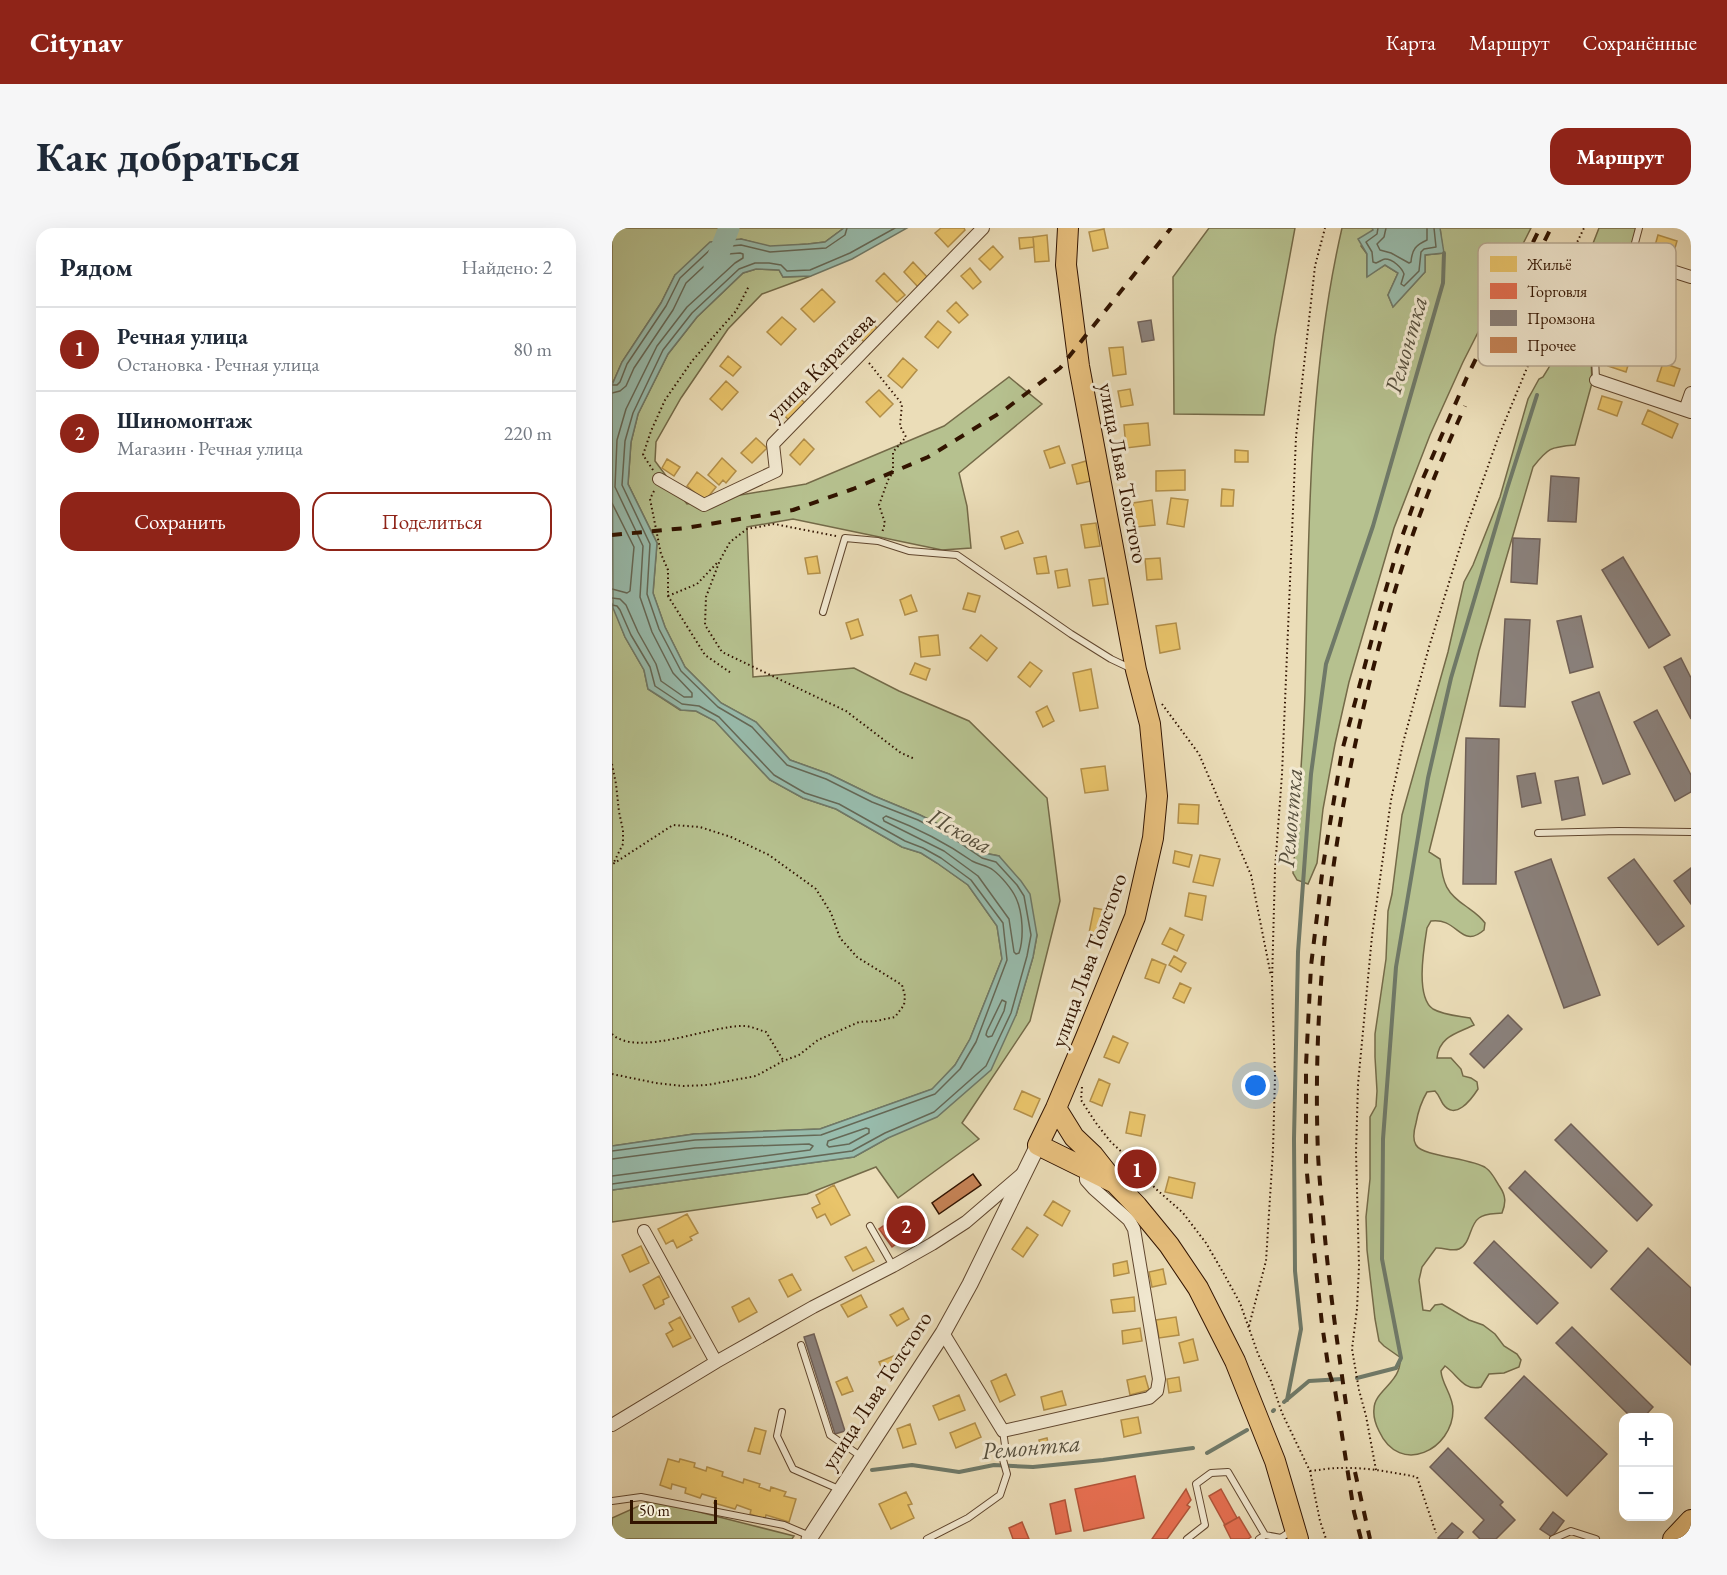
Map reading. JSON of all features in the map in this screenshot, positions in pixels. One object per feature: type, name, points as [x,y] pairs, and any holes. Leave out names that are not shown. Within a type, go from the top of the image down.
[{"type":"main road","name":"улица Льва Толстого","points":[[1038,1145],[1056,1108],[1135,917],[1154,838],[1156,796],[1150,724],[1136,670],[1079,366],[1066,265],[1068,228]]},
{"type":"main road","points":[[1056,1108],[1074,1137],[1093,1155],[1137,1206],[1198,1288],[1235,1361],[1275,1461],[1296,1534]]},
{"type":"main road","points":[[1038,1145],[1115,1183]]},
{"type":"main road","points":[[1672,1539],[1691,1520]]},
{"type":"street","name":"улица Каратаева","points":[[659,478],[704,505],[776,471],[773,444],[984,228]]},
{"type":"street","points":[[1676,272],[1691,277]]},
{"type":"street","points":[[1596,380],[1688,411],[1691,393]]},
{"type":"street","name":"улица Льва Толстого","points":[[810,1538],[943,1333],[970,1284],[1038,1145]]},
{"type":"street","points":[[943,1333],[1003,1431],[1149,1398],[1157,1391],[1159,1378],[1134,1229],[1130,1220],[1086,1180],[1086,1169]]},
{"type":"street","points":[[612,1425],[716,1362],[813,1307],[893,1266],[966,1222],[1024,1172]]},
{"type":"street","points":[[644,1232],[716,1362]]},
{"type":"lane","points":[[1635,243],[1639,228]]},
{"type":"lane","points":[[1595,366],[1596,380]]},
{"type":"lane","points":[[824,612],[845,538],[878,541],[909,551],[957,555],[1071,634],[1111,659],[1136,670]]},
{"type":"lane","points":[[1538,833],[1691,832]]},
{"type":"lane","points":[[870,1226],[893,1266]]},
{"type":"lane","points":[[801,1345],[830,1435],[862,1457]]},
{"type":"lane","points":[[782,1412],[777,1436],[793,1469],[841,1490]]},
{"type":"lane","points":[[927,1539],[968,1518],[1000,1495],[1007,1474],[1002,1456],[1005,1445],[1003,1431]]},
{"type":"lane","points":[[1188,1539],[1204,1525],[1196,1484],[1211,1473],[1228,1472],[1262,1537],[1281,1538],[1296,1534]]},
{"type":"lane","points":[[612,1501],[641,1497],[784,1525],[810,1538]]},
{"type":"lane","points":[[1553,1539],[1571,1531],[1596,1539]]},
{"type":"path","points":[[1249,1326],[1266,1261],[1274,1140],[1272,982],[1275,869],[1282,774],[1296,437],[1315,266],[1325,228]]},
{"type":"path","points":[[1577,243],[1584,228]]},
{"type":"path","points":[[732,673],[705,655],[668,596],[668,570],[661,554],[650,499],[659,478],[643,455],[664,400],[692,361],[736,311],[749,286]]},
{"type":"path","points":[[861,354],[902,404],[900,426],[906,437],[893,452],[893,472],[879,505],[885,523],[878,541]]},
{"type":"path","points":[[1376,1470],[1352,1349],[1359,1266],[1356,1152],[1358,1084],[1372,936],[1391,800],[1403,743],[1429,647],[1465,531],[1498,438],[1528,366]]},
{"type":"path","points":[[845,538],[774,524],[747,528],[730,542],[720,560],[706,597],[705,625],[722,652],[846,711],[901,753],[915,759]]},
{"type":"path","points":[[668,596],[698,584],[720,560]]},
{"type":"path","points":[[1157,698],[1199,754],[1251,875],[1272,982]]},
{"type":"path","points":[[612,764],[623,837],[623,844],[613,864]]},
{"type":"path","points":[[612,1074],[683,1086],[706,1085],[756,1076],[799,1055],[818,1040],[859,1022],[895,1017],[904,1005],[905,996],[902,985],[857,957],[840,938],[831,913],[816,889],[769,855],[730,837],[700,826],[673,825],[613,864]]},
{"type":"path","points":[[612,1034],[630,1043],[675,1040],[706,1031],[745,1026],[766,1032],[783,1061]]},
{"type":"path","points":[[1310,1471],[1339,1468],[1376,1470],[1417,1477],[1436,1533]]},
{"type":"green space","points":[[612,228],[844,228],[825,242],[808,244],[770,247],[741,239],[675,275],[661,303],[622,362],[612,385]]},
{"type":"green space","points":[[1209,228],[1295,228],[1275,336],[1264,415],[1174,414],[1173,277]]},
{"type":"green space","points":[[1342,228],[1372,228],[1373,230],[1361,246],[1367,254],[1367,276],[1385,265],[1398,273],[1388,295],[1393,307],[1425,272],[1425,255],[1443,253],[1440,228],[1531,228],[1523,243],[1478,243],[1478,332],[1430,435],[1394,528],[1349,682],[1323,809],[1317,863],[1308,884],[1297,880],[1293,873],[1304,716],[1312,459],[1322,343]]},
{"type":"green space","points":[[1599,228],[1638,228],[1632,243],[1593,243]]},
{"type":"green space","points":[[756,269],[779,270],[783,277],[811,276],[762,294],[728,329],[681,398],[656,442],[655,461],[687,504],[806,484],[944,426],[1009,377],[1042,404],[959,473],[967,506],[971,548],[942,550],[793,519],[747,527],[753,677],[854,668],[899,691],[969,721],[1047,798],[1060,901],[1030,1021],[962,1123],[979,1139],[898,1198],[876,1167],[807,1194],[612,1222],[612,1190],[854,1157],[888,1138],[1016,1015],[1037,935],[999,856],[984,853],[954,832],[920,815],[829,774],[790,760],[756,722],[721,703],[685,667],[665,627],[653,593],[657,543],[628,484],[631,442],[638,414],[668,354],[697,317],[743,273]]},
{"type":"green space","points":[[1550,366],[1591,366],[1592,383],[1575,445],[1550,450],[1533,467],[1479,651],[1429,852],[1440,859],[1444,881],[1450,892],[1485,923],[1484,930],[1470,936],[1440,921],[1431,921],[1427,928],[1422,971],[1422,983],[1427,1003],[1437,1011],[1470,1018],[1474,1025],[1445,1040],[1437,1058],[1451,1058],[1461,1069],[1463,1076],[1477,1082],[1478,1089],[1458,1110],[1448,1109],[1435,1091],[1427,1092],[1414,1131],[1414,1140],[1420,1149],[1486,1168],[1502,1190],[1505,1200],[1502,1213],[1484,1215],[1476,1221],[1463,1247],[1453,1250],[1436,1248],[1422,1267],[1419,1280],[1423,1310],[1430,1311],[1435,1305],[1442,1304],[1469,1320],[1483,1325],[1521,1360],[1519,1367],[1504,1373],[1489,1374],[1481,1387],[1475,1388],[1465,1385],[1445,1366],[1441,1371],[1453,1405],[1451,1424],[1435,1446],[1412,1455],[1399,1453],[1388,1445],[1374,1418],[1377,1399],[1396,1376],[1401,1358],[1379,1341],[1367,1250],[1366,1217],[1370,1179],[1370,1117],[1376,1106],[1377,1091],[1375,1034],[1386,959],[1388,911],[1402,815],[1448,652],[1464,582],[1500,497],[1528,399],[1539,379]]},
{"type":"green space","points":[[612,603],[625,637],[644,670],[648,689],[680,710],[696,711],[715,721],[770,780],[803,798],[836,809],[902,847],[921,853],[937,863],[968,885],[997,926],[1002,959],[970,1039],[955,1065],[933,1089],[820,1129],[694,1134],[612,1146]]},
{"type":"green space","points":[[652,1500],[794,1536],[792,1539],[612,1539],[612,1518]]},
{"type":"water","points":[[844,228],[907,228],[852,259],[811,276],[783,277],[779,270],[756,269],[743,273],[697,317],[668,354],[638,414],[631,442],[628,484],[657,543],[653,593],[665,627],[685,667],[721,703],[756,722],[790,760],[829,774],[920,815],[954,832],[984,853],[999,856],[1030,894],[1037,935],[1033,957],[1016,1015],[991,1070],[937,1117],[888,1138],[854,1157],[612,1190],[612,1146],[694,1134],[820,1129],[932,1089],[955,1065],[970,1039],[1002,959],[997,926],[968,885],[921,853],[902,847],[836,809],[803,798],[770,780],[715,721],[696,711],[681,710],[648,689],[644,670],[625,637],[613,608],[612,385],[622,362],[661,303],[675,275],[710,242],[741,239],[770,246],[808,244],[825,242]]},
{"type":"water","points":[[1372,228],[1440,228],[1444,253],[1425,255],[1425,272],[1393,307],[1388,295],[1398,273],[1385,265],[1367,277],[1367,254],[1358,239],[1373,230]]},
{"type":"building: Жильё","points":[[941,228],[964,228],[965,230],[948,247],[935,233]]},
{"type":"building: Жильё","points":[[1104,229],[1108,248],[1093,251],[1089,232]]},
{"type":"building: Жильё","points":[[1047,235],[1049,261],[1035,262],[1033,237]]},
{"type":"building: Жильё","points":[[1658,235],[1677,241],[1676,244],[1656,243]]},
{"type":"building: Жильё","points":[[1033,237],[1034,247],[1020,249],[1019,238]]},
{"type":"building: Жильё","points":[[993,246],[1003,257],[990,270],[979,259]]},
{"type":"building: Жильё","points":[[913,262],[928,278],[918,287],[904,272]]},
{"type":"building: Жильё","points":[[970,268],[981,282],[973,289],[961,276]]},
{"type":"building: Жильё","points":[[884,273],[905,295],[897,302],[876,281]]},
{"type":"building: Жильё","points":[[822,289],[835,302],[814,322],[801,309]]},
{"type":"building: Жильё","points":[[956,302],[968,315],[959,323],[947,311]]},
{"type":"building: Жильё","points":[[782,317],[796,329],[781,345],[767,332]]},
{"type":"building: Жильё","points":[[867,318],[878,329],[864,342],[854,331]]},
{"type":"building: Жильё","points":[[938,321],[951,332],[938,348],[925,337]]},
{"type":"building: Жильё","points":[[1123,347],[1126,374],[1113,376],[1109,348]]},
{"type":"building: Жильё","points":[[728,356],[741,367],[733,376],[720,366]]},
{"type":"building: Жильё","points":[[903,358],[917,370],[902,388],[888,376]]},
{"type":"building: Жильё","points":[[1608,366],[1628,366],[1626,372]]},
{"type":"building: Жильё","points":[[1662,366],[1680,369],[1674,386],[1657,381]]},
{"type":"building: Жильё","points":[[726,381],[738,392],[722,410],[710,399]]},
{"type":"building: Жильё","points":[[1130,389],[1133,405],[1121,407],[1118,391]]},
{"type":"building: Жильё","points":[[879,390],[893,404],[880,417],[866,402]]},
{"type":"building: Жильё","points":[[793,392],[805,403],[789,420],[777,409]]},
{"type":"building: Жильё","points":[[1602,396],[1622,402],[1617,416],[1598,409]]},
{"type":"building: Жильё","points":[[1648,410],[1678,424],[1672,438],[1642,424]]},
{"type":"building: Жильё","points":[[1148,423],[1150,445],[1126,448],[1124,425]]},
{"type":"building: Жильё","points":[[756,438],[767,448],[752,463],[741,453]]},
{"type":"building: Жильё","points":[[804,439],[814,449],[800,465],[790,455]]},
{"type":"building: Жильё","points":[[1059,446],[1065,463],[1050,468],[1044,451]]},
{"type":"building: Жильё","points":[[1235,450],[1248,451],[1248,462],[1235,462]]},
{"type":"building: Жильё","points":[[722,458],[736,471],[726,483],[723,480],[719,485],[708,475]]},
{"type":"building: Жильё","points":[[667,459],[680,467],[674,476],[662,468]]},
{"type":"building: Жильё","points":[[1086,461],[1091,481],[1077,484],[1072,465]]},
{"type":"building: Жильё","points":[[1185,470],[1185,490],[1156,491],[1156,471]]},
{"type":"building: Жильё","points":[[697,472],[716,487],[705,501],[687,486]]},
{"type":"building: Жильё","points":[[1222,489],[1234,490],[1233,506],[1221,506]]},
{"type":"building: Жильё","points":[[1171,498],[1188,500],[1184,527],[1167,524]]},
{"type":"building: Жильё","points":[[1152,500],[1155,525],[1136,527],[1133,503]]},
{"type":"building: Жильё","points":[[1096,523],[1100,546],[1085,548],[1081,525]]},
{"type":"building: Жильё","points":[[1018,531],[1023,543],[1005,549],[1001,537]]},
{"type":"building: Жильё","points":[[817,556],[820,573],[808,574],[805,558]]},
{"type":"building: Жильё","points":[[1046,556],[1049,573],[1037,574],[1034,558]]},
{"type":"building: Жильё","points":[[1160,558],[1162,579],[1147,580],[1145,559]]},
{"type":"building: Жильё","points":[[1067,569],[1070,586],[1058,588],[1055,571]]},
{"type":"building: Жильё","points":[[1104,578],[1108,604],[1093,606],[1089,580]]},
{"type":"building: Жильё","points":[[968,593],[980,596],[975,612],[963,609]]},
{"type":"building: Жильё","points":[[911,595],[917,611],[905,615],[900,600]]},
{"type":"building: Жильё","points":[[858,619],[863,635],[851,639],[846,623]]},
{"type":"building: Жильё","points":[[1176,623],[1180,649],[1160,653],[1156,626]]},
{"type":"building: Жильё","points":[[938,635],[940,655],[921,657],[919,637]]},
{"type":"building: Жильё","points":[[981,635],[997,648],[987,661],[970,648]]},
{"type":"building: Жильё","points":[[1030,662],[1042,671],[1030,687],[1018,677]]},
{"type":"building: Жильё","points":[[915,663],[930,669],[926,680],[910,674]]},
{"type":"building: Жильё","points":[[1091,669],[1098,708],[1080,711],[1073,673]]},
{"type":"building: Жильё","points":[[1047,706],[1054,721],[1043,727],[1036,712]]},
{"type":"building: Жильё","points":[[1105,766],[1108,790],[1085,793],[1081,769]]},
{"type":"building: Жильё","points":[[1179,804],[1199,805],[1198,824],[1178,823]]},
{"type":"building: Жильё","points":[[1175,851],[1192,855],[1189,867],[1173,863]]},
{"type":"building: Жильё","points":[[1200,855],[1220,859],[1213,886],[1193,882]]},
{"type":"building: Жильё","points":[[1189,893],[1206,896],[1202,920],[1185,916]]},
{"type":"building: Жильё","points":[[1094,908],[1111,911],[1105,941],[1088,938]]},
{"type":"building: Жильё","points":[[1170,928],[1184,935],[1177,951],[1162,944]]},
{"type":"building: Жильё","points":[[1174,956],[1186,963],[1181,972],[1169,965]]},
{"type":"building: Жильё","points":[[1152,959],[1166,965],[1159,983],[1145,978]]},
{"type":"building: Жильё","points":[[1180,983],[1191,988],[1184,1003],[1173,998]]},
{"type":"building: Жильё","points":[[1113,1036],[1128,1043],[1119,1063],[1104,1057]]},
{"type":"building: Жильё","points":[[1099,1079],[1110,1084],[1102,1106],[1090,1101]]},
{"type":"building: Жильё","points":[[1022,1091],[1040,1099],[1032,1117],[1014,1109]]},
{"type":"building: Жильё","points":[[1130,1112],[1145,1115],[1141,1136],[1126,1133]]},
{"type":"building: Жильё","points":[[1169,1177],[1195,1183],[1192,1198],[1165,1192]]},
{"type":"building: Жильё","points":[[834,1185],[850,1215],[831,1225],[825,1214],[817,1218],[812,1208],[820,1204],[816,1195]]},
{"type":"building: Жильё","points":[[1053,1201],[1070,1211],[1062,1226],[1044,1215]]},
{"type":"building: Жильё","points":[[687,1214],[698,1233],[690,1237],[692,1240],[677,1248],[673,1240],[666,1244],[658,1229]]},
{"type":"building: Жильё","points":[[1027,1227],[1038,1235],[1023,1257],[1012,1249]]},
{"type":"building: Жильё","points":[[641,1246],[649,1263],[630,1272],[622,1255]]},
{"type":"building: Жильё","points":[[866,1247],[874,1261],[853,1271],[845,1257]]},
{"type":"building: Жильё","points":[[1127,1261],[1129,1273],[1114,1276],[1113,1264]]},
{"type":"building: Жильё","points":[[1163,1269],[1166,1284],[1152,1287],[1149,1272]]},
{"type":"building: Жильё","points":[[792,1274],[801,1290],[788,1297],[779,1280]]},
{"type":"building: Жильё","points":[[659,1276],[669,1297],[663,1300],[664,1304],[655,1309],[643,1285]]},
{"type":"building: Жильё","points":[[861,1295],[867,1307],[848,1317],[841,1305]]},
{"type":"building: Жильё","points":[[1134,1297],[1135,1311],[1113,1313],[1111,1300]]},
{"type":"building: Жильё","points":[[749,1298],[757,1312],[739,1322],[732,1307]]},
{"type":"building: Жильё","points":[[903,1308],[909,1319],[897,1326],[890,1315]]},
{"type":"building: Жильё","points":[[680,1317],[691,1338],[673,1347],[666,1334],[673,1330],[669,1323]]},
{"type":"building: Жильё","points":[[1176,1317],[1179,1335],[1159,1338],[1156,1320]]},
{"type":"building: Жильё","points":[[1140,1328],[1142,1341],[1123,1344],[1122,1331]]},
{"type":"building: Жильё","points":[[1193,1339],[1198,1360],[1184,1363],[1179,1343]]},
{"type":"building: Жильё","points":[[896,1355],[901,1365],[884,1373],[879,1362]]},
{"type":"building: Жильё","points":[[1006,1374],[1015,1395],[1000,1402],[991,1381]]},
{"type":"building: Жильё","points":[[1145,1376],[1149,1390],[1130,1395],[1127,1380]]},
{"type":"building: Жильё","points":[[847,1377],[853,1391],[842,1395],[836,1382]]},
{"type":"building: Жильё","points":[[1179,1377],[1181,1391],[1169,1393],[1167,1379]]},
{"type":"building: Жильё","points":[[1062,1391],[1066,1405],[1044,1410],[1041,1397]]},
{"type":"building: Жильё","points":[[959,1395],[965,1410],[939,1420],[933,1406]]},
{"type":"building: Жильё","points":[[1138,1417],[1141,1433],[1124,1437],[1121,1420]]},
{"type":"building: Жильё","points":[[975,1423],[981,1437],[956,1448],[950,1433]]},
{"type":"building: Жильё","points":[[910,1424],[916,1444],[903,1448],[897,1429]]},
{"type":"building: Жильё","points":[[755,1428],[766,1431],[760,1454],[748,1451]]},
{"type":"building: Жильё","points":[[1047,1438],[1050,1451],[1041,1453],[1039,1440]]},
{"type":"building: Жильё","points":[[668,1459],[695,1463],[694,1467],[706,1471],[707,1467],[723,1472],[722,1476],[743,1483],[744,1479],[760,1484],[759,1487],[770,1491],[771,1487],[786,1492],[784,1496],[796,1499],[789,1522],[766,1515],[765,1519],[750,1514],[751,1510],[737,1505],[735,1509],[714,1503],[716,1498],[702,1494],[700,1498],[685,1493],[686,1488],[672,1484],[671,1489],[660,1485]]},
{"type":"building: Жильё","points":[[906,1492],[912,1504],[908,1505],[914,1518],[891,1529],[879,1504]]},
{"type":"building: Торговля","points":[[906,1210],[919,1227],[892,1247],[879,1229]]},
{"type":"building: Торговля","points":[[1135,1476],[1144,1518],[1084,1531],[1075,1489]]},
{"type":"building: Торговля","points":[[1186,1489],[1191,1500],[1187,1505],[1190,1507],[1167,1539],[1152,1539]]},
{"type":"building: Торговля","points":[[1221,1489],[1237,1518],[1225,1525],[1209,1496]]},
{"type":"building: Торговля","points":[[1065,1500],[1071,1531],[1056,1534],[1050,1504]]},
{"type":"building: Торговля","points":[[1239,1517],[1251,1537],[1248,1539],[1231,1539],[1224,1525]]},
{"type":"building: Торговля","points":[[1022,1522],[1029,1539],[1013,1539],[1009,1528]]},
{"type":"building: Промзона","points":[[1151,320],[1154,340],[1142,342],[1138,322]]},
{"type":"building: Промзона","points":[[1551,476],[1579,478],[1576,522],[1548,521]]},
{"type":"building: Промзона","points":[[1513,538],[1540,539],[1537,584],[1511,582]]},
{"type":"building: Промзона","points":[[1623,557],[1670,635],[1649,648],[1602,570]]},
{"type":"building: Промзона","points":[[1581,616],[1593,667],[1570,673],[1557,621]]},
{"type":"building: Промзона","points":[[1505,619],[1530,620],[1525,707],[1500,706]]},
{"type":"building: Промзона","points":[[1681,658],[1691,678],[1691,719],[1664,667]]},
{"type":"building: Промзона","points":[[1599,692],[1630,774],[1603,784],[1572,702]]},
{"type":"building: Промзона","points":[[1657,710],[1691,775],[1691,792],[1675,801],[1634,722]]},
{"type":"building: Промзона","points":[[1466,738],[1499,739],[1496,884],[1463,884]]},
{"type":"building: Промзона","points":[[1535,773],[1541,803],[1522,807],[1517,776]]},
{"type":"building: Промзона","points":[[1578,777],[1585,815],[1562,820],[1555,781]]},
{"type":"building: Промзона","points":[[1551,859],[1600,995],[1564,1008],[1515,872]]},
{"type":"building: Промзона","points":[[1634,859],[1684,926],[1658,945],[1608,878]]},
{"type":"building: Промзона","points":[[1691,868],[1691,904],[1674,881]]},
{"type":"building: Промзона","points":[[1508,1015],[1522,1029],[1484,1068],[1470,1054]]},
{"type":"building: Промзона","points":[[1571,1124],[1652,1205],[1637,1221],[1555,1140]]},
{"type":"building: Промзона","points":[[1525,1171],[1607,1251],[1591,1268],[1509,1188]]},
{"type":"building: Промзона","points":[[1494,1241],[1558,1303],[1537,1324],[1474,1263]]},
{"type":"building: Промзона","points":[[1648,1248],[1691,1288],[1691,1365],[1611,1289]]},
{"type":"building: Промзона","points":[[1572,1327],[1653,1407],[1648,1413],[1627,1413],[1556,1343]]},
{"type":"building: Промзона","points":[[814,1334],[845,1431],[835,1434],[804,1337]]},
{"type":"building: Промзона","points":[[1524,1376],[1607,1454],[1567,1496],[1485,1418]]},
{"type":"building: Промзона","points":[[1448,1448],[1503,1502],[1500,1505],[1515,1520],[1496,1539],[1480,1539],[1473,1532],[1484,1520],[1430,1467]]},
{"type":"building: Промзона","points":[[1553,1512],[1564,1521],[1552,1537],[1540,1529]]},
{"type":"building: Промзона","points":[[1452,1523],[1463,1532],[1457,1539],[1438,1538]]},
{"type":"building: Прочее","points":[[973,1174],[981,1185],[939,1214],[932,1203]]},
{"type":"waterway","name":"Пскова","points":[[714,266],[729,228]]},
{"type":"waterway","name":"Ремонтка","points":[[1287,1400],[1301,1329],[1295,1271],[1294,1139],[1298,952],[1311,774],[1326,664],[1373,526],[1443,283],[1444,253]]},
{"type":"waterway","points":[[1357,1378],[1396,1368],[1401,1358],[1382,1259],[1383,1139],[1396,967],[1428,778],[1451,678],[1537,395]]},
{"type":"waterway","points":[[1284,1402],[1309,1381],[1342,1379]]},
{"type":"waterway","name":"Ремонтка","points":[[1207,1453],[1247,1430]]},
{"type":"waterway","name":"Ремонтка","points":[[872,1470],[912,1465],[959,1472],[994,1465],[1033,1467],[1193,1448]]},
{"type":"railway","points":[[612,535],[686,528],[793,510],[853,489],[928,457],[1003,411],[1060,368],[1171,228]]},
{"type":"railway","points":[[1533,243],[1540,228]]},
{"type":"railway","points":[[1544,243],[1551,228]]},
{"type":"railway","points":[[1361,1539],[1354,1512],[1335,1390],[1329,1372],[1306,1162],[1306,1065],[1311,966],[1323,866],[1342,751],[1377,620],[1397,551],[1421,483],[1478,355]]},
{"type":"railway","points":[[1346,1404],[1327,1262],[1318,1154],[1317,1076],[1320,997],[1327,918],[1337,840],[1351,763],[1389,609],[1413,534],[1465,406]]},
{"type":"railway","points":[[1355,1472],[1370,1539]]},
{"type":"place","name":"Речная улица","points":[[1137,1169]]},
{"type":"place","name":"Шиномонтаж","points":[[906,1225]]}]
